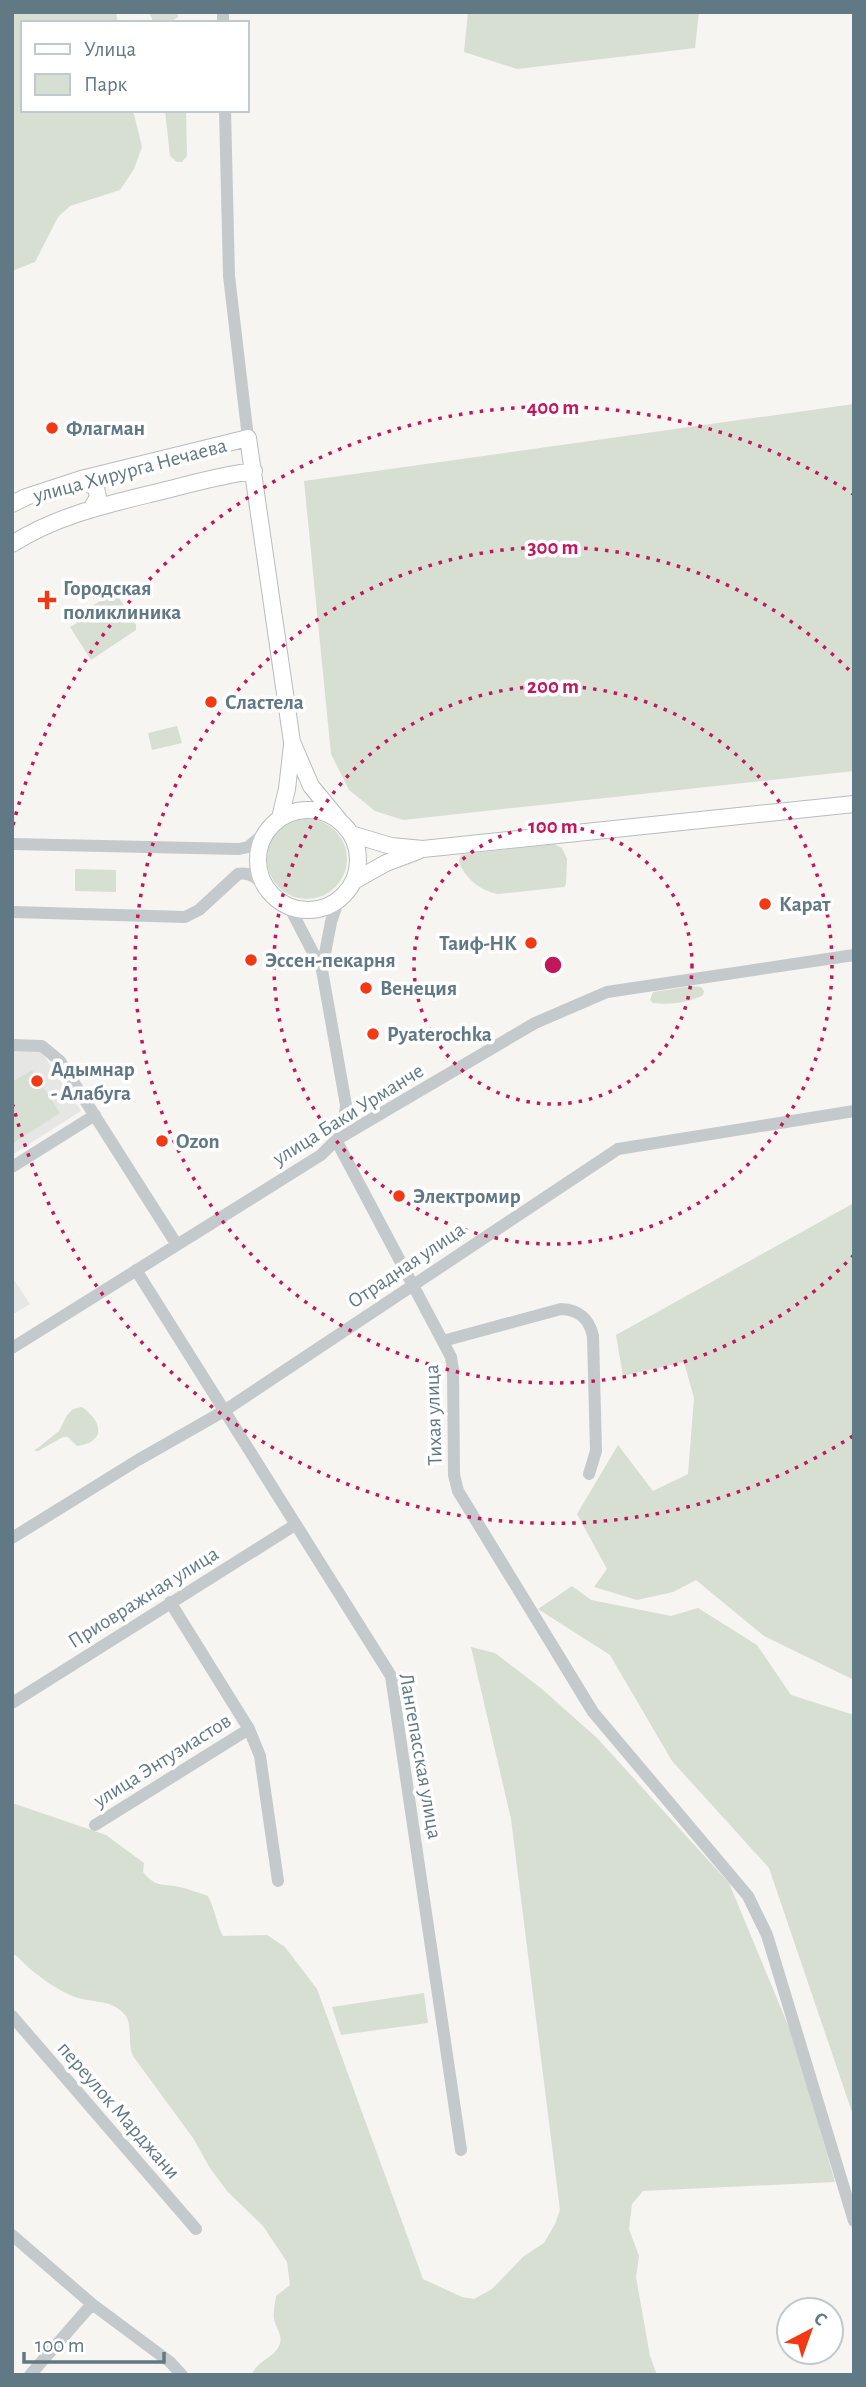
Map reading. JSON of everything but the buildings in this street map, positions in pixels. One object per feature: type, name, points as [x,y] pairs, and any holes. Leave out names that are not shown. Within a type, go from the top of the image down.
[{"type":"main road","points":[[248,438],[292,742],[281,818]]},
{"type":"main road","name":"улица Хирурга Нечаева","points":[[12,504],[81,479],[248,438]]},
{"type":"main road","name":"улица Хирурга Нечаева","points":[[12,544],[54,521],[91,509],[197,482],[254,471]]},
{"type":"main road","points":[[81,479],[96,488],[98,497],[91,509]]},
{"type":"main road","points":[[292,742],[311,786],[351,834],[358,857],[354,881]]},
{"type":"main road","points":[[351,834],[391,846],[423,849],[854,804]]},
{"type":"main road","points":[[339,821],[316,810],[304,810],[281,818],[266,832],[258,852],[257,863],[263,884],[269,893],[290,908],[302,911],[327,908],[338,901],[354,881],[387,863],[423,849]]},
{"type":"street","points":[[225,112],[229,276],[248,438]]},
{"type":"street","points":[[12,844],[232,849],[248,847],[266,832]]},
{"type":"street","points":[[12,912],[185,917],[199,911],[238,874],[241,864],[232,849]]},
{"type":"street","points":[[238,874],[252,874],[269,893]]},
{"type":"street","points":[[322,970],[338,901]]},
{"type":"street","points":[[290,908],[322,970],[346,1105],[345,1118],[336,1140]]},
{"type":"street","name":"улица Баки Урманче","points":[[12,1348],[321,1155],[336,1140],[535,1023],[607,992],[854,955]]},
{"type":"street","points":[[12,1045],[43,1046],[60,1062],[177,1245]]},
{"type":"street","name":"Отрадная улица","points":[[12,1538],[138,1460],[224,1411],[618,1149],[854,1111]]},
{"type":"street","points":[[12,1167],[95,1115]]},
{"type":"street","name":"Тихая улица","points":[[336,1140],[451,1356],[454,1475],[458,1491],[593,1712],[748,1896],[766,1935],[854,2221]]},
{"type":"street","name":"Лангепасская улица","points":[[136,1270],[391,1676],[461,2150]]},
{"type":"street","points":[[443,1341],[561,1309],[580,1313],[590,1326],[593,1336],[596,1451],[589,1474]]},
{"type":"street","name":"Приовражная улица","points":[[12,1703],[295,1525]]},
{"type":"street","name":"улица Энтузиастов","points":[[170,1602],[249,1729],[260,1756],[278,1881]]},
{"type":"street","name":"улица Энтузиастов","points":[[95,1825],[249,1729]]},
{"type":"street","name":"переулок Марджани","points":[[12,2016],[196,2229]]},
{"type":"street","points":[[12,2235],[92,2304],[170,2362],[182,2375]]},
{"type":"street","points":[[30,2375],[92,2304]]},
{"type":"shaded area","name":"Адымнар - Алабуга","points":[[12,1051],[41,1051],[81,1111],[12,1155]]},
{"type":"shaded area","points":[[12,1277],[30,1304],[12,1315]]},
{"type":"green space","points":[[12,12],[116,12],[118,21],[21,21],[21,112],[133,112],[142,147],[134,169],[120,190],[70,206],[58,217],[35,262],[12,271]]},
{"type":"green space","points":[[149,12],[178,12],[178,17],[171,21],[153,21]]},
{"type":"green space","points":[[468,12],[699,12],[695,48],[517,69],[464,52]]},
{"type":"green space","points":[[165,112],[186,112],[187,156],[182,162],[177,162],[170,156]]},
{"type":"green space","points":[[854,404],[854,771],[403,820],[375,811],[349,790],[331,754],[304,481]]},
{"type":"green space","points":[[112,594],[119,598],[136,625],[136,630],[91,660],[70,627],[77,623],[73,617]]},
{"type":"green space","points":[[177,726],[182,743],[152,750],[148,733]]},
{"type":"green space","points":[[307,819],[322,822],[335,831],[344,844],[347,859],[344,874],[335,887],[322,896],[307,899],[292,896],[279,887],[270,874],[267,859],[270,844],[279,831],[292,822]]},
{"type":"green space","points":[[554,844],[562,848],[567,859],[564,887],[498,894],[474,883],[459,861],[461,855],[466,854]]},
{"type":"green space","points":[[75,869],[116,870],[116,892],[75,891]]},
{"type":"green space","points":[[701,987],[703,995],[672,1003],[653,1003],[650,1000],[653,992]]},
{"type":"green space","points":[[32,1070],[60,1113],[12,1144],[12,1082]]},
{"type":"green space","points":[[854,1203],[854,1680],[764,1636],[696,1580],[673,1592],[637,1600],[594,1587],[607,1569],[577,1514],[618,1445],[653,1491],[688,1474],[694,1398],[684,1362],[623,1376],[616,1335]]},
{"type":"green space","points":[[82,1407],[97,1425],[97,1436],[93,1440],[77,1446],[68,1437],[63,1437],[34,1451],[59,1431],[73,1409]]},
{"type":"green space","points":[[572,1586],[591,1600],[671,1616],[698,1608],[757,1645],[791,1695],[854,1715],[854,2118],[769,1868],[672,1761],[610,1655],[538,1609]]},
{"type":"green space","points":[[471,1647],[495,1653],[542,1689],[597,1738],[729,1883],[795,2042],[835,2182],[643,2191],[632,2204],[629,2229],[639,2256],[636,2277],[650,2356],[657,2375],[252,2375],[257,2366],[273,2354],[280,2342],[274,2310],[276,2296],[290,2285],[287,2262],[263,2226],[227,2191],[193,2138],[133,2056],[129,2024],[125,2015],[114,2006],[81,1999],[63,1991],[39,1976],[12,1953],[12,1803],[106,1835],[144,1863],[143,1872],[152,1881],[208,1896],[223,1936],[267,1935],[285,1947],[317,1989],[423,2279],[462,2297],[474,2299],[492,2289],[524,2256],[544,2243],[560,2210],[511,1819]]},
{"type":"green space","points":[[424,1993],[428,2023],[341,2035],[332,2007]]},
{"type":"place","name":"Флагман","points":[[52,428]]},
{"type":"place","name":"Городская поликлиника","points":[[47,600]]},
{"type":"place","name":"Сластела","points":[[211,702]]},
{"type":"place","name":"Карат","points":[[765,904]]},
{"type":"place","name":"Таиф-НК","points":[[531,943]]},
{"type":"place","name":"Эссен-пекарня","points":[[251,960]]},
{"type":"place","name":"Венеция","points":[[366,988]]},
{"type":"place","name":"Pyaterochka","points":[[373,1034]]},
{"type":"place","name":"Адымнар - Алабуга","points":[[37,1081]]},
{"type":"place","name":"Ozon","points":[[162,1141]]},
{"type":"place","name":"Электромир","points":[[399,1196]]}]
